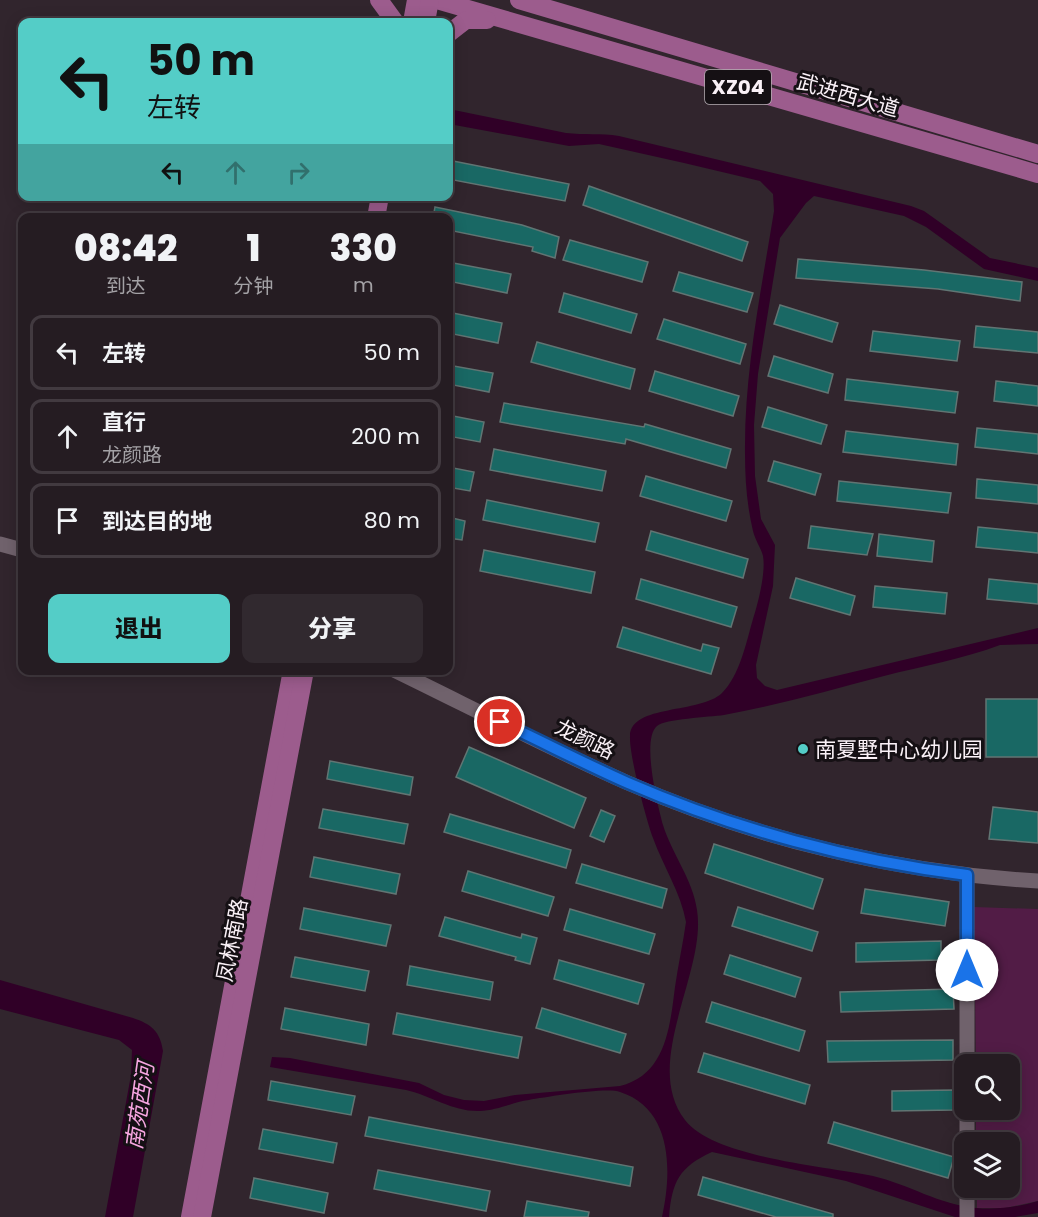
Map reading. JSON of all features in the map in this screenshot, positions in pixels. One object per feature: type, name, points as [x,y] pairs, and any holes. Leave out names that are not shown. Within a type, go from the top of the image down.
[{"type":"main road","points":[[379,0],[392,18]]},
{"type":"main road","points":[[413,18],[416,0]]},
{"type":"main road","points":[[427,18],[430,0]]},
{"type":"main road","name":"武进西大道","points":[[437,0],[1038,174]]},
{"type":"main road","name":"武进西大道","points":[[519,0],[1038,154]]},
{"type":"main road","points":[[537,0],[577,17]]},
{"type":"main road","points":[[453,30],[466,20],[511,21]]},
{"type":"main road","name":"凤林南路","points":[[190,1217],[291,675]]},
{"type":"main road","name":"凤林南路","points":[[202,1217],[304,675]]},
{"type":"street","points":[[0,544],[18,549]]},
{"type":"street","name":"龙颜路","points":[[404,675],[628,783],[672,800],[814,845],[856,855],[967,875],[1038,881]]},
{"type":"street","points":[[967,875],[967,1054]]},
{"type":"street","points":[[967,1198],[967,1217]]},
{"type":"shaded area","points":[[974,907],[1038,909],[1038,1201],[1005,1208],[977,1208],[977,1198],[1020,1198],[1020,1132],[976,1132],[976,1120],[1020,1120],[1020,1054],[976,1054]]},
{"type":"water","points":[[453,110],[566,133],[619,136],[911,206],[924,211],[990,258],[1038,268],[1038,281],[984,269],[926,227],[904,216],[814,196],[806,203],[780,238],[758,374],[754,425],[755,476],[761,519],[775,545],[773,586],[756,665],[757,678],[765,686],[777,690],[1038,628],[1038,644],[1000,645],[764,707],[669,722],[657,726],[652,733],[650,744],[652,773],[663,825],[691,888],[697,910],[698,934],[672,1045],[670,1072],[673,1097],[685,1120],[699,1133],[745,1152],[873,1176],[963,1206],[984,1209],[1000,1208],[1038,1201],[1038,1213],[1015,1217],[955,1217],[846,1181],[712,1152],[692,1164],[679,1177],[672,1194],[669,1217],[662,1217],[667,1181],[665,1144],[650,1112],[637,1100],[620,1092],[576,1093],[523,1101],[486,1111],[470,1111],[406,1090],[270,1067],[272,1057],[290,1058],[419,1083],[444,1095],[464,1100],[484,1101],[515,1095],[620,1086],[635,1080],[647,1071],[656,1060],[668,1033],[686,922],[676,890],[650,829],[635,772],[630,736],[633,726],[642,719],[712,700],[722,693],[742,658],[757,605],[761,588],[763,556],[755,538],[749,512],[745,464],[745,424],[754,332],[774,211],[773,194],[760,181],[684,163],[599,144],[569,146],[453,125]]},
{"type":"water","name":"南苑西河","points":[[0,980],[133,1018],[150,1026],[160,1038],[163,1051],[133,1217],[105,1217],[131,1075],[132,1050],[119,1040],[0,1009]]},
{"type":"building","points":[[453,161],[569,184],[565,201],[453,180]]},
{"type":"building","points":[[589,186],[748,242],[742,261],[583,205]]},
{"type":"building","points":[[435,207],[522,225],[559,237],[555,258],[532,251],[533,247],[453,231],[453,213],[434,213]]},
{"type":"building","points":[[570,240],[648,262],[642,282],[563,260]]},
{"type":"building","points":[[798,259],[924,270],[1022,282],[1020,301],[938,289],[796,278]]},
{"type":"building","points":[[453,263],[511,274],[507,293],[453,282]]},
{"type":"building","points":[[679,272],[753,293],[747,312],[673,291]]},
{"type":"building","points":[[564,293],[637,314],[631,333],[559,312]]},
{"type":"building","points":[[780,305],[838,323],[832,342],[774,324]]},
{"type":"building","points":[[453,313],[502,323],[498,343],[453,334]]},
{"type":"building","points":[[664,319],[746,344],[740,364],[657,339]]},
{"type":"building","points":[[976,326],[1038,332],[1038,353],[974,347]]},
{"type":"building","points":[[873,331],[960,341],[957,361],[870,351]]},
{"type":"building","points":[[537,342],[635,369],[630,389],[531,362]]},
{"type":"building","points":[[774,356],[833,374],[828,393],[768,376]]},
{"type":"building","points":[[453,366],[493,373],[489,392],[453,385]]},
{"type":"building","points":[[655,371],[739,396],[733,416],[649,391]]},
{"type":"building","points":[[847,379],[958,392],[955,413],[845,400]]},
{"type":"building","points":[[996,381],[1038,386],[1038,406],[994,401]]},
{"type":"building","points":[[504,403],[644,427],[645,424],[731,449],[726,468],[626,439],[625,444],[500,422]]},
{"type":"building","points":[[768,407],[827,425],[821,444],[762,427]]},
{"type":"building","points":[[453,416],[484,422],[480,442],[453,437]]},
{"type":"building","points":[[977,428],[1038,434],[1038,454],[975,447]]},
{"type":"building","points":[[846,431],[958,444],[956,465],[843,452]]},
{"type":"building","points":[[494,449],[606,471],[602,491],[490,470]]},
{"type":"building","points":[[774,461],[821,474],[815,495],[768,481]]},
{"type":"building","points":[[453,468],[474,472],[470,491],[453,488]]},
{"type":"building","points":[[646,476],[732,501],[726,521],[640,496]]},
{"type":"building","points":[[977,479],[1038,485],[1038,504],[976,498]]},
{"type":"building","points":[[839,481],[951,493],[948,513],[837,501]]},
{"type":"building","points":[[487,500],[599,523],[595,542],[483,520]]},
{"type":"building","points":[[453,518],[465,521],[462,540],[453,539]]},
{"type":"building","points":[[811,526],[873,534],[867,555],[808,548]]},
{"type":"building","points":[[978,527],[1038,533],[1038,553],[976,547]]},
{"type":"building","points":[[651,531],[748,559],[743,578],[646,550]]},
{"type":"building","points":[[879,534],[934,541],[932,562],[877,556]]},
{"type":"building","points":[[484,550],[595,572],[591,593],[480,571]]},
{"type":"building","points":[[796,578],[855,596],[850,615],[790,598]]},
{"type":"building","points":[[641,579],[737,607],[731,627],[636,599]]},
{"type":"building","points":[[989,579],[1038,584],[1038,604],[987,599]]},
{"type":"building","points":[[875,586],[947,593],[945,614],[873,607]]},
{"type":"building","points":[[623,627],[701,651],[703,644],[719,648],[711,674],[617,647]]},
{"type":"building","points":[[986,699],[1038,699],[1038,757],[986,757]]},
{"type":"building","points":[[469,747],[586,798],[574,828],[456,777]]},
{"type":"building","points":[[330,761],[413,777],[410,795],[327,779]]},
{"type":"building","points":[[993,807],[1038,812],[1038,843],[989,839]]},
{"type":"building","points":[[323,809],[408,824],[404,844],[319,828]]},
{"type":"building","points":[[601,810],[615,816],[604,842],[590,836]]},
{"type":"building","points":[[450,814],[571,850],[566,868],[444,832]]},
{"type":"building","points":[[714,844],[823,879],[813,909],[705,873]]},
{"type":"building","points":[[314,857],[400,874],[396,894],[310,877]]},
{"type":"building","points":[[582,864],[667,889],[662,908],[576,883]]},
{"type":"building","points":[[468,871],[554,897],[548,916],[462,891]]},
{"type":"building","points":[[865,889],[949,902],[945,926],[861,913]]},
{"type":"building","points":[[738,907],[818,932],[812,951],[732,926]]},
{"type":"building","points":[[304,908],[391,925],[386,946],[300,929]]},
{"type":"building","points":[[570,909],[655,934],[649,954],[564,930]]},
{"type":"building","points":[[445,917],[521,938],[522,934],[537,938],[530,964],[515,960],[516,957],[439,936]]},
{"type":"building","points":[[941,941],[941,960],[856,962],[856,943]]},
{"type":"building","points":[[730,955],[801,978],[795,997],[724,974]]},
{"type":"building","points":[[295,957],[369,971],[365,991],[291,977]]},
{"type":"building","points":[[559,960],[644,984],[638,1004],[554,979]]},
{"type":"building","points":[[410,966],[493,982],[490,1000],[407,985]]},
{"type":"building","points":[[953,989],[954,1009],[841,1012],[840,992]]},
{"type":"building","points":[[712,1002],[805,1031],[799,1051],[706,1022]]},
{"type":"building","points":[[285,1008],[369,1024],[366,1045],[281,1029]]},
{"type":"building","points":[[542,1008],[626,1034],[620,1053],[536,1028]]},
{"type":"building","points":[[397,1013],[522,1037],[518,1058],[393,1034]]},
{"type":"building","points":[[953,1040],[953,1060],[828,1062],[827,1041]]},
{"type":"building","points":[[704,1053],[810,1085],[805,1104],[698,1072]]},
{"type":"building","points":[[271,1081],[355,1096],[351,1115],[268,1100]]},
{"type":"building","points":[[953,1090],[953,1110],[892,1111],[892,1091]]},
{"type":"building","points":[[369,1117],[633,1167],[630,1186],[365,1136]]},
{"type":"building","points":[[834,1122],[954,1157],[948,1178],[828,1143]]},
{"type":"building","points":[[263,1129],[337,1143],[333,1163],[259,1149]]},
{"type":"building","points":[[378,1170],[490,1191],[486,1211],[374,1189]]},
{"type":"building","points":[[703,1177],[833,1214],[833,1217],[776,1217],[698,1195]]},
{"type":"building","points":[[254,1178],[328,1193],[324,1213],[250,1198]]},
{"type":"building","points":[[527,1201],[589,1212],[588,1217],[524,1217]]},
{"type":"place","name":"南夏墅中心幼儿园","points":[[803,749]]},
{"type":"route","points":[[500,722],[628,783],[743,824],[856,855],[967,875],[967,970]]}]
